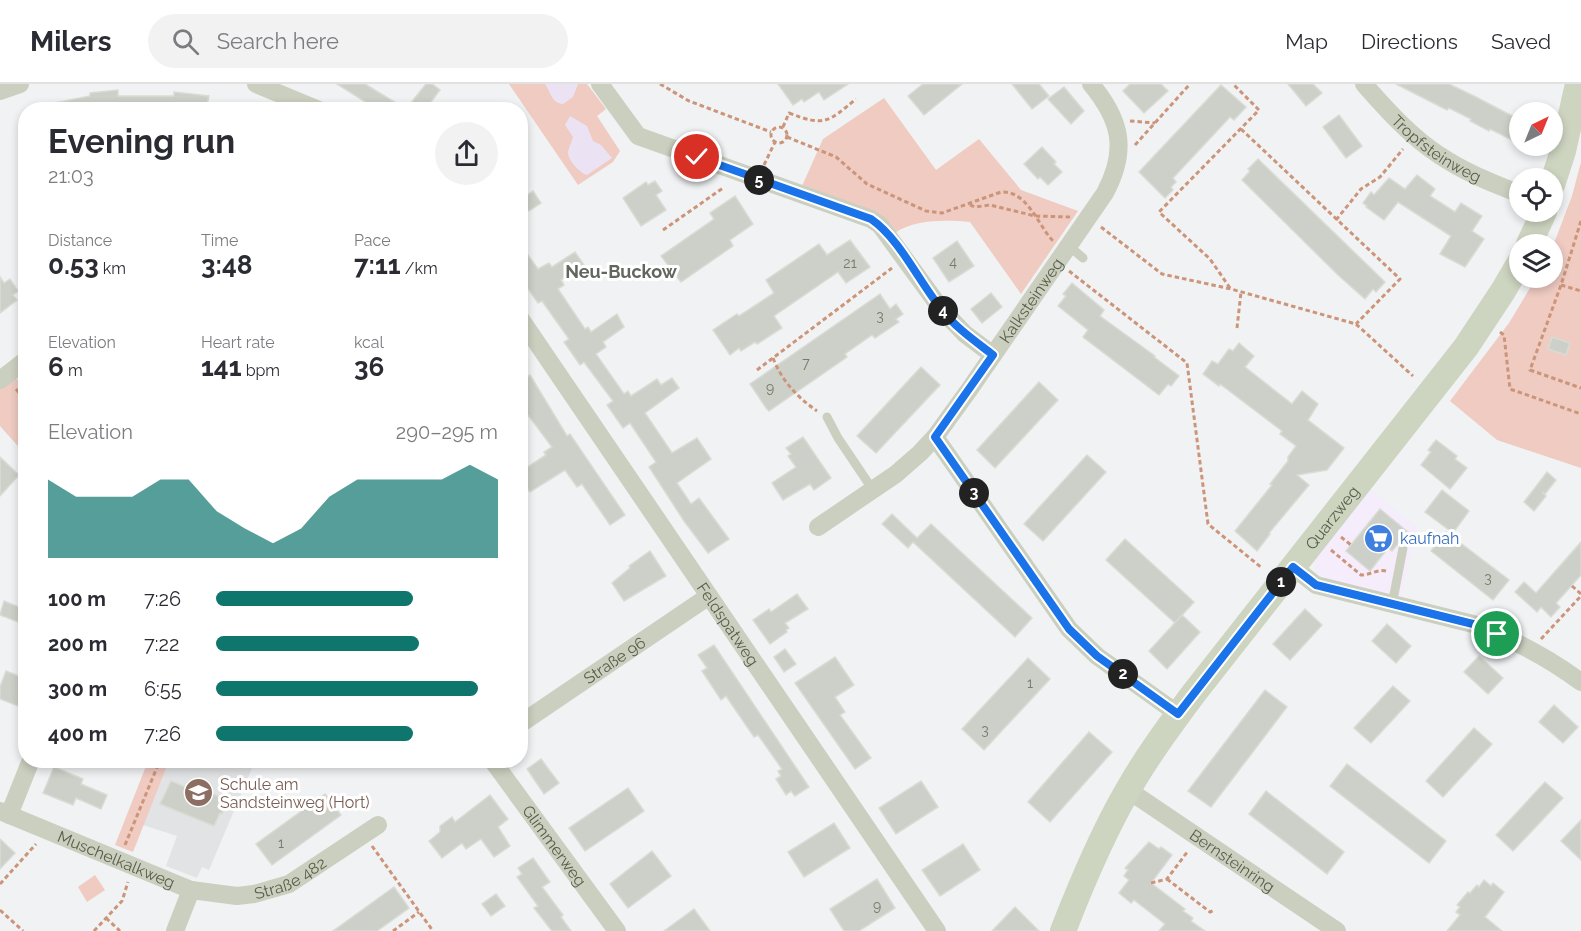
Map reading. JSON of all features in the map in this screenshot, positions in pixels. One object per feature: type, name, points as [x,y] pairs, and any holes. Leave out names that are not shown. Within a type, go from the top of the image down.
[{"type":"street","points":[[0,91],[20,84]]},
{"type":"street","points":[[256,84],[300,102]]},
{"type":"street","points":[[600,84],[638,136],[871,219],[880,225],[948,316],[964,334],[993,355]]},
{"type":"street","name":"Kalksteinweg","points":[[818,527],[873,490],[920,453],[935,437],[1070,250],[1112,181],[1118,161],[1119,140],[1115,119],[1107,104],[1091,84]]},
{"type":"street","name":"Tropfsteinweg","points":[[1364,84],[1413,134],[1437,154],[1465,171],[1509,189]]},
{"type":"street","points":[[1558,168],[1578,84]]},
{"type":"street","name":"Quarzweg","points":[[1063,931],[1098,847],[1128,790],[1178,714],[1424,401],[1484,321],[1509,280]]},
{"type":"street","name":"Feldspatweg","points":[[528,330],[937,931]]},
{"type":"street","points":[[0,380],[18,366]]},
{"type":"street","points":[[935,437],[1057,614],[1075,636],[1097,656],[1178,714]]},
{"type":"street","points":[[1293,567],[1316,585],[1473,624],[1528,647],[1581,682]]},
{"type":"street","name":"Straße 96","points":[[528,719],[709,596]]},
{"type":"street","points":[[5,813],[27,768]]},
{"type":"street","name":"Glimmerweg","points":[[498,768],[616,931]]},
{"type":"street","name":"Bernsteinring","points":[[1128,790],[1337,931]]},
{"type":"street","name":"Muschelkalkweg","points":[[5,813],[192,890],[175,931]]},
{"type":"street","name":"Straße 482","points":[[192,890],[237,896],[272,890],[305,875],[371,830]]},
{"type":"lane","points":[[824,415],[873,490]]},
{"type":"lane","points":[[1392,605],[1403,548]]},
{"type":"path","points":[[660,84],[689,101],[771,132]]},
{"type":"path","points":[[1134,146],[1190,84]]},
{"type":"path","points":[[1231,289],[1209,259],[1159,212],[1259,110],[1233,84]]},
{"type":"path","points":[[783,127],[789,113],[810,121],[830,120],[856,99]]},
{"type":"path","points":[[1123,120],[1155,123]]},
{"type":"path","points":[[783,127],[776,127],[771,132],[771,138],[775,142],[782,142],[787,138]]},
{"type":"path","points":[[783,127],[787,132],[787,138]]},
{"type":"path","points":[[1241,129],[1400,279],[1356,324]]},
{"type":"path","points":[[787,138],[836,157],[867,184],[926,211],[942,213],[1001,192],[1009,192],[1019,196],[1035,216],[1070,250]]},
{"type":"path","points":[[757,179],[775,142]]},
{"type":"path","points":[[1336,220],[1361,189],[1380,177],[1408,143]]},
{"type":"path","points":[[663,230],[723,188]]},
{"type":"path","points":[[969,205],[975,207],[990,205],[1035,216],[1078,217]]},
{"type":"path","points":[[1563,279],[1581,221]]},
{"type":"path","points":[[1096,223],[1162,274],[1231,289],[1356,324],[1413,376]]},
{"type":"path","points":[[757,370],[892,268]]},
{"type":"path","points":[[1065,268],[1187,363],[1208,524],[1262,568]]},
{"type":"path","points":[[1563,286],[1581,291]]},
{"type":"path","points":[[1560,288],[1530,370],[1581,388]]},
{"type":"path","points":[[1237,328],[1241,292]]},
{"type":"path","points":[[1484,321],[1504,335],[1510,389],[1581,414]]},
{"type":"path","points":[[773,358],[778,370],[794,393],[824,415]]},
{"type":"path","points":[[1339,536],[1351,545]]},
{"type":"path","points":[[1329,549],[1361,574],[1371,574],[1381,570],[1398,573]]},
{"type":"path","points":[[1540,640],[1581,595],[1572,586]]},
{"type":"path","points":[[122,850],[157,768]]},
{"type":"path","points":[[371,830],[419,912],[433,931]]},
{"type":"path","points":[[0,884],[42,838]]},
{"type":"path","points":[[1151,883],[1167,879],[1191,847]]},
{"type":"path","points":[[94,931],[122,901],[131,875]]},
{"type":"path","points":[[1167,879],[1210,912],[1215,910]]},
{"type":"path","points":[[0,910],[23,931]]},
{"type":"path","points":[[393,931],[419,912]]},
{"type":"path","points":[[106,918],[120,931]]},
{"type":"shaded area","points":[[509,84],[587,84],[606,109],[597,116],[620,151],[613,162],[578,185],[528,112],[528,102],[521,102]]},
{"type":"shaded area","points":[[884,98],[936,170],[979,139],[1021,190],[1078,211],[1021,294],[970,222],[921,223],[895,233],[802,186],[823,139]]},
{"type":"shaded area","points":[[1581,162],[1581,468],[1497,440],[1450,401],[1509,323],[1530,288],[1563,288],[1563,234],[1558,234],[1572,196]]},
{"type":"shaded area","points":[[13,374],[18,381],[18,446],[0,426],[0,385]]},
{"type":"shaded area","points":[[1370,490],[1417,527],[1401,597],[1329,580],[1316,571],[1316,558]]},
{"type":"shaded area","points":[[145,768],[166,768],[133,852],[115,845]]},
{"type":"shaded area","name":"Schule am Sandsteinweg (Hort)","points":[[166,768],[252,768],[209,870],[202,867],[197,878],[166,866],[177,836],[143,825]]},
{"type":"shaded area","points":[[95,875],[105,890],[87,902],[78,887]]},
{"type":"sand","points":[[545,84],[578,84],[573,97],[563,104],[556,102]]},
{"type":"sand","points":[[570,116],[587,126],[593,141],[601,145],[612,158],[587,175],[581,172],[570,159],[568,150],[573,137],[565,125]]},
{"type":"building","points":[[337,84],[365,84],[395,102],[365,102]]},
{"type":"building","points":[[426,84],[432,84],[440,90],[431,102],[412,102]]},
{"type":"building","points":[[778,84],[848,84],[824,100],[819,92],[804,102],[802,99],[793,105]]},
{"type":"building","points":[[923,84],[962,84],[924,115],[908,96]]},
{"type":"building","points":[[1012,84],[1039,84],[1049,96],[1032,109]]},
{"type":"building","points":[[1130,84],[1161,84],[1168,91],[1144,113],[1123,91]]},
{"type":"building","points":[[1288,84],[1313,84],[1322,93],[1306,106]]},
{"type":"building","points":[[1396,84],[1449,84],[1474,96],[1509,114],[1509,138],[1490,129],[1489,131],[1449,108],[1447,110]]},
{"type":"building","points":[[1221,85],[1246,107],[1234,120],[1230,117],[1173,178],[1176,182],[1171,187],[1173,190],[1165,198],[1139,172]]},
{"type":"building","points":[[1064,87],[1084,111],[1071,124],[1048,99]]},
{"type":"building","points":[[118,90],[118,96],[174,96],[174,92],[209,96],[208,102],[59,102],[90,96],[90,93]]},
{"type":"building","points":[[1339,115],[1362,146],[1346,158],[1323,127]]},
{"type":"building","points":[[1042,147],[1062,172],[1048,185],[1040,177],[1038,179],[1024,164]]},
{"type":"building","points":[[1258,159],[1385,282],[1376,292],[1373,289],[1365,299],[1242,180],[1250,171],[1248,169]]},
{"type":"building","points":[[1417,175],[1435,189],[1430,196],[1455,212],[1461,203],[1482,216],[1472,231],[1484,239],[1465,267],[1440,254],[1451,236],[1398,202],[1384,220],[1363,203],[1371,192],[1374,195],[1389,178],[1405,189]]},
{"type":"building","points":[[655,181],[662,191],[656,195],[666,210],[641,226],[623,198],[646,182],[648,185]]},
{"type":"building","points":[[533,191],[541,203],[529,211],[528,210],[528,194]]},
{"type":"building","points":[[735,196],[753,224],[730,240],[733,246],[681,282],[661,256],[714,219],[710,213]]},
{"type":"building","points":[[850,240],[870,267],[846,283],[838,272],[774,316],[782,328],[757,344],[755,342],[741,351],[739,348],[730,355],[713,330],[774,293],[766,280],[819,244],[827,255]]},
{"type":"building","points":[[957,241],[974,266],[949,282],[933,258]]},
{"type":"building","points":[[575,252],[584,265],[561,280],[564,285],[558,289],[585,329],[588,327],[591,332],[617,314],[624,327],[603,342],[606,347],[596,354],[624,394],[628,391],[631,396],[657,379],[661,385],[672,378],[679,388],[645,413],[672,453],[697,438],[711,459],[677,483],[691,504],[699,498],[729,539],[708,553],[649,467],[656,462],[630,423],[623,428],[607,405],[613,401],[584,362],[580,365],[564,342],[569,339],[542,301],[538,303],[528,289],[528,255],[538,269],[549,263],[552,267]]},
{"type":"building","points":[[0,277],[4,283],[10,279],[18,291],[13,295],[17,300],[0,313]]},
{"type":"building","points":[[1072,283],[1104,310],[1100,316],[1179,376],[1171,386],[1168,384],[1159,395],[1083,337],[1088,330],[1058,306],[1066,296],[1063,294]]},
{"type":"building","points":[[991,293],[1002,307],[982,323],[971,309]]},
{"type":"building","points":[[880,294],[890,309],[896,304],[903,314],[896,319],[899,322],[875,338],[872,335],[845,354],[847,357],[769,411],[750,384]]},
{"type":"building","points":[[1552,337],[1570,343],[1566,355],[1548,349]]},
{"type":"building","points":[[1239,343],[1254,356],[1245,367],[1292,404],[1302,391],[1318,404],[1308,420],[1344,448],[1327,470],[1297,475],[1309,485],[1257,551],[1235,531],[1272,485],[1270,484],[1288,461],[1288,457],[1296,446],[1280,434],[1282,431],[1220,384],[1219,386],[1203,374],[1212,361],[1218,364],[1229,349],[1233,351]]},
{"type":"building","points":[[921,367],[940,385],[876,453],[857,436]]},
{"type":"building","points":[[530,375],[567,436],[570,434],[625,515],[610,525],[582,484],[577,487],[565,470],[530,492],[528,489],[528,467],[546,455],[544,452],[552,447],[528,415],[528,376]]},
{"type":"building","points":[[1039,382],[1058,400],[995,468],[977,450]]},
{"type":"building","points":[[803,437],[831,478],[814,490],[810,484],[783,500],[772,483],[796,467],[788,456],[791,454],[786,448]]},
{"type":"building","points":[[1436,440],[1457,456],[1455,459],[1467,468],[1450,489],[1421,465],[1431,452],[1428,450]]},
{"type":"building","points":[[1087,455],[1106,472],[1043,541],[1024,524]]},
{"type":"building","points":[[0,457],[18,476],[0,496]]},
{"type":"building","points":[[1547,472],[1556,480],[1545,494],[1542,492],[1546,496],[1534,511],[1524,502]]},
{"type":"building","points":[[1442,490],[1469,511],[1453,533],[1425,512]]},
{"type":"building","name":"kaufnah","points":[[1380,509],[1408,532],[1392,551],[1388,548],[1370,571],[1346,551]]},
{"type":"building","points":[[892,514],[917,538],[931,524],[1032,618],[1015,637],[913,542],[908,548],[882,524]]},
{"type":"building","points":[[1446,532],[1509,580],[1493,600],[1431,551]]},
{"type":"building","points":[[1125,539],[1194,602],[1175,623],[1106,560]]},
{"type":"building","points":[[1581,542],[1581,575],[1556,603],[1560,607],[1551,617],[1541,607],[1537,612],[1515,592],[1524,582],[1536,593]]},
{"type":"building","points":[[650,551],[666,576],[624,601],[612,583],[630,568],[629,566]]},
{"type":"building","points":[[797,594],[808,609],[785,623],[789,628],[787,632],[770,644],[753,620],[769,609],[771,612]]},
{"type":"building","points":[[4,601],[18,607],[18,622],[0,615]]},
{"type":"building","points":[[1305,609],[1322,625],[1290,660],[1273,644]]},
{"type":"building","points":[[1182,615],[1200,632],[1167,669],[1149,651]]},
{"type":"building","points":[[1387,624],[1411,646],[1396,663],[1372,641]]},
{"type":"building","points":[[714,645],[809,787],[795,796],[791,791],[786,795],[776,779],[781,776],[778,771],[782,769],[758,735],[754,737],[726,696],[721,700],[702,671],[707,668],[698,655]]},
{"type":"building","points":[[785,649],[796,664],[784,672],[774,657]]},
{"type":"building","points":[[1479,656],[1503,678],[1488,694],[1464,672]]},
{"type":"building","points":[[835,657],[854,685],[835,697],[845,712],[840,715],[871,758],[855,769],[795,683]]},
{"type":"building","points":[[1028,658],[1050,679],[984,750],[962,729]]},
{"type":"building","points":[[6,671],[18,676],[18,706],[0,699],[0,687]]},
{"type":"building","points":[[1393,686],[1410,701],[1371,743],[1354,728]]},
{"type":"building","points":[[1265,690],[1287,707],[1211,807],[1188,791]]},
{"type":"building","points":[[1554,705],[1578,727],[1563,743],[1539,722]]},
{"type":"building","points":[[1474,728],[1492,744],[1443,797],[1426,781]]},
{"type":"building","points":[[1089,732],[1112,752],[1050,822],[1028,802]]},
{"type":"building","points":[[541,759],[559,783],[544,794],[527,769]]},
{"type":"building","points":[[1347,764],[1446,841],[1429,863],[1330,786]]},
{"type":"building","points":[[54,768],[56,768],[83,779],[81,784],[107,795],[101,809],[76,798],[73,805],[43,793]]},
{"type":"building","points":[[171,781],[198,792],[199,788],[228,800],[214,826],[160,804]]},
{"type":"building","points":[[921,781],[938,807],[896,834],[879,808]]},
{"type":"building","points":[[1545,782],[1563,798],[1513,851],[1496,835]]},
{"type":"building","points":[[628,788],[644,811],[585,851],[569,828]]},
{"type":"building","points":[[1266,791],[1344,852],[1327,874],[1249,814]]},
{"type":"building","points":[[325,794],[341,815],[272,865],[256,844]]},
{"type":"building","points":[[490,795],[508,819],[498,827],[510,846],[494,857],[481,839],[466,849],[462,843],[442,858],[429,841],[440,832],[440,826],[452,817],[455,822]]},
{"type":"building","points":[[1581,820],[1581,860],[1561,841]]},
{"type":"building","points":[[834,823],[850,848],[804,877],[788,852]]},
{"type":"building","points":[[0,839],[15,853],[0,869]]},
{"type":"building","points":[[1149,842],[1172,855],[1151,883],[1185,909],[1183,911],[1193,918],[1191,921],[1205,931],[1159,931],[1165,924],[1134,900],[1131,903],[1119,893],[1129,880],[1124,876],[1128,870],[1125,868]]},
{"type":"building","points":[[963,844],[980,870],[940,896],[922,870]]},
{"type":"building","points":[[652,851],[671,876],[628,908],[610,884]]},
{"type":"building","points":[[533,858],[550,882],[542,887],[563,915],[561,917],[571,931],[552,931],[534,908],[538,906],[517,877],[522,874],[518,868]]},
{"type":"building","points":[[877,879],[895,908],[859,931],[844,931],[830,909]]},
{"type":"building","points":[[1484,880],[1491,886],[1493,883],[1504,892],[1485,917],[1502,931],[1447,931],[1460,915],[1456,912],[1460,907],[1457,905],[1468,892],[1470,893],[1477,885],[1479,887]]},
{"type":"building","points":[[394,887],[409,908],[377,931],[333,931]]},
{"type":"building","points":[[496,894],[505,906],[491,916],[482,904]]},
{"type":"building","points":[[1015,907],[1039,931],[992,931]]},
{"type":"building","points":[[694,909],[710,931],[664,931]]},
{"type":"place","name":"kaufnah","points":[[1379,538]]},
{"type":"place","name":"Schule am Sandsteinweg (Hort)","points":[[199,793]]},
{"type":"district","name":"Neu-Buckow","points":[[621,271]]},
{"type":"route","points":[[697,157],[871,219],[880,225],[942,310],[964,334],[993,355],[935,437],[1069,629],[1097,656],[1178,714],[1293,567],[1316,585],[1473,624],[1497,634]]}]
